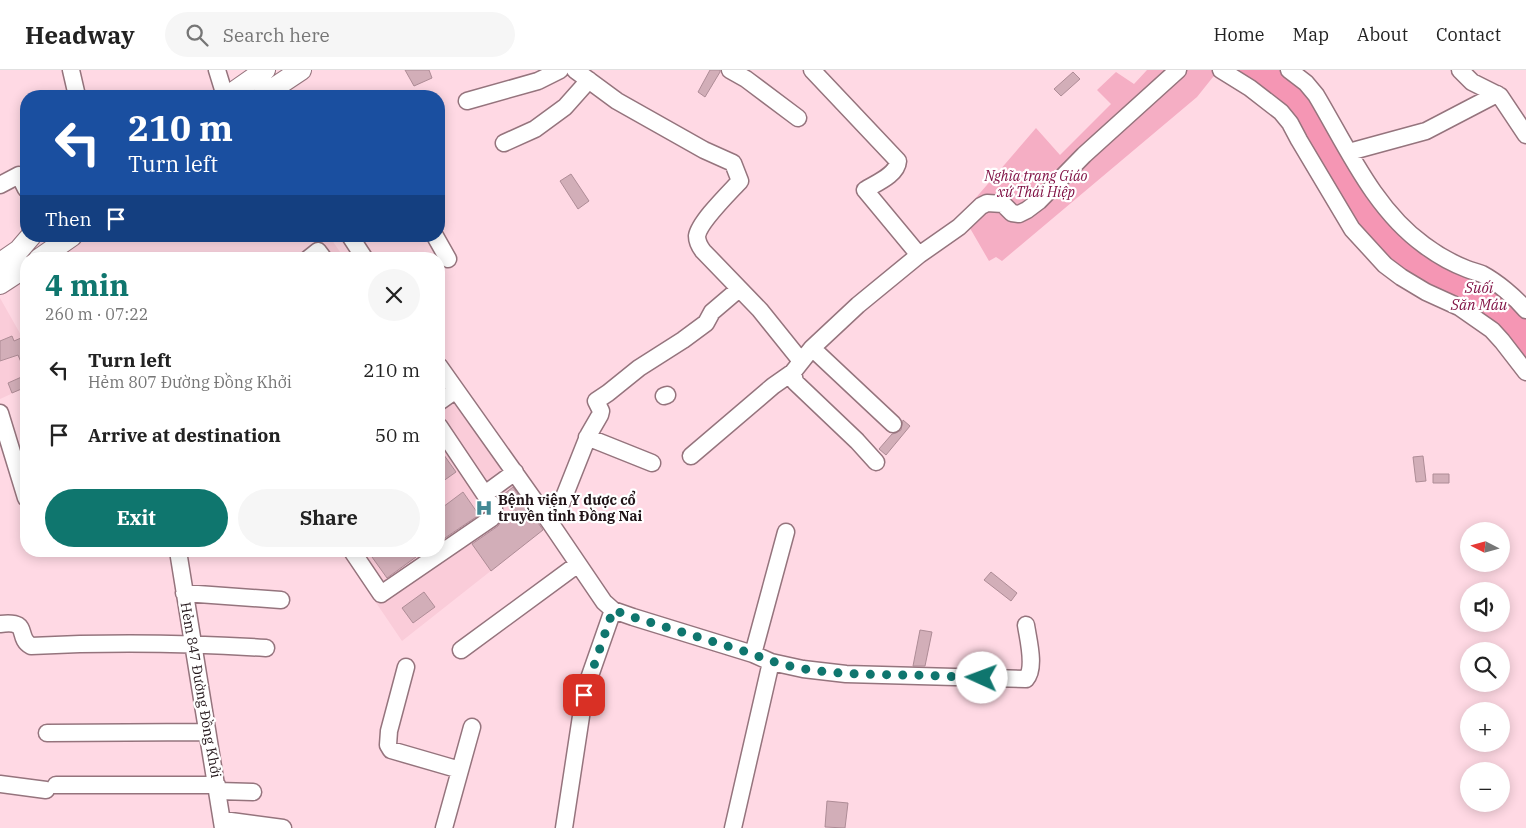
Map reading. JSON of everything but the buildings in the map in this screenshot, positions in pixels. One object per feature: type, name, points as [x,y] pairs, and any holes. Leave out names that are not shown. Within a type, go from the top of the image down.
[{"type":"main road","points":[[251,89],[265,70]]},
{"type":"main road","points":[[271,90],[301,70]]},
{"type":"main road","points":[[0,247],[20,238]]},
{"type":"main road","points":[[0,263],[19,250],[26,242]]},
{"type":"main road","points":[[54,252],[65,242]]},
{"type":"main road","points":[[0,284],[20,271]]},
{"type":"street","points":[[71,70],[76,90]]},
{"type":"street","points":[[217,70],[224,90]]},
{"type":"street","points":[[467,101],[538,81],[560,70]]},
{"type":"street","points":[[575,70],[617,101],[704,150],[733,163],[740,181],[714,209],[701,227],[697,236],[699,244],[703,251],[773,326],[797,367],[795,382],[857,441],[876,462]]},
{"type":"street","points":[[730,70],[746,79],[798,118]]},
{"type":"street","points":[[812,70],[898,161],[896,168],[866,190],[919,255]]},
{"type":"street","points":[[691,456],[797,367],[812,348],[858,305],[919,255],[959,227],[986,203],[1003,204],[1012,213],[1019,214],[1039,201],[1084,155],[1178,70]]},
{"type":"street","points":[[1222,70],[1250,88],[1281,112],[1352,229],[1385,265],[1426,292],[1459,306],[1492,330],[1526,372]]},
{"type":"street","points":[[1289,70],[1306,83],[1316,95],[1372,189],[1402,228],[1426,247],[1490,279],[1526,310]]},
{"type":"street","points":[[1460,70],[1472,82],[1497,94],[1526,135]]},
{"type":"street","points":[[504,143],[534,129],[566,108],[589,80]]},
{"type":"street","points":[[1349,152],[1431,129],[1497,94]]},
{"type":"street","points":[[0,185],[19,175],[20,177]]},
{"type":"street","points":[[445,254],[448,259]]},
{"type":"street","points":[[549,521],[558,512],[588,437],[601,413],[596,401],[639,368],[683,340],[706,322],[712,312],[739,288]]},
{"type":"street","points":[[812,348],[893,424]]},
{"type":"street","points":[[445,374],[515,472],[604,602],[613,610],[753,654],[771,662],[803,669],[846,674],[1026,679],[1030,675],[1031,666],[1026,625]]},
{"type":"street","points":[[445,398],[456,390]]},
{"type":"street","points":[[0,413],[20,478]]},
{"type":"street","points":[[445,435],[494,508],[492,518],[445,550]]},
{"type":"street","points":[[588,437],[652,462]]},
{"type":"street","points":[[485,494],[515,472]]},
{"type":"street","points":[[753,654],[786,532]]},
{"type":"street","name":"Hẻm 847 Đường Đồng Khởi","points":[[179,557],[223,824]]},
{"type":"street","points":[[356,557],[381,594],[435,557]]},
{"type":"street","points":[[461,650],[578,564]]},
{"type":"street","points":[[184,593],[281,600]]},
{"type":"street","points":[[564,828],[585,690],[613,610]]},
{"type":"street","points":[[0,624],[8,623],[20,626],[25,641],[30,646],[86,643],[193,644],[266,648]]},
{"type":"street","points":[[733,828],[771,662]]},
{"type":"street","points":[[406,666],[388,731],[388,745],[391,750],[460,770]]},
{"type":"street","points":[[444,828],[472,727]]},
{"type":"street","points":[[47,733],[207,732]]},
{"type":"street","points":[[0,779],[51,788],[217,788],[253,792]]},
{"type":"street","points":[[223,824],[283,828]]},
{"type":"shaded area","points":[[315,242],[333,242],[340,252],[301,252]]},
{"type":"shaded area","points":[[0,298],[20,333],[20,390],[0,399]]},
{"type":"shaded area","name":"Bệnh viện Y dược cổ truyền tỉnh Đồng Nai","points":[[445,390],[544,529],[402,641],[345,557],[445,557]]},
{"type":"green space","name":"Nghĩa trang Giáo xứ Thái Hiệp","points":[[1147,70],[1214,70],[1217,72],[1197,97],[1002,261],[996,257],[989,261],[961,215],[1036,128],[1060,155],[1111,104],[1097,90],[1116,72],[1134,84]]},
{"type":"water","name":"Suối Săn Máu","points":[[1230,70],[1281,70],[1303,86],[1367,191],[1478,277],[1526,317],[1526,366],[1404,273],[1356,227],[1304,140]]},
{"type":"place","name":"Bệnh viện Y dược cổ truyền tỉnh Đồng Nai","points":[[484,508]]},
{"type":"route","points":[[584,695],[613,610],[753,654],[771,662],[803,669],[846,674],[982,678]]}]
